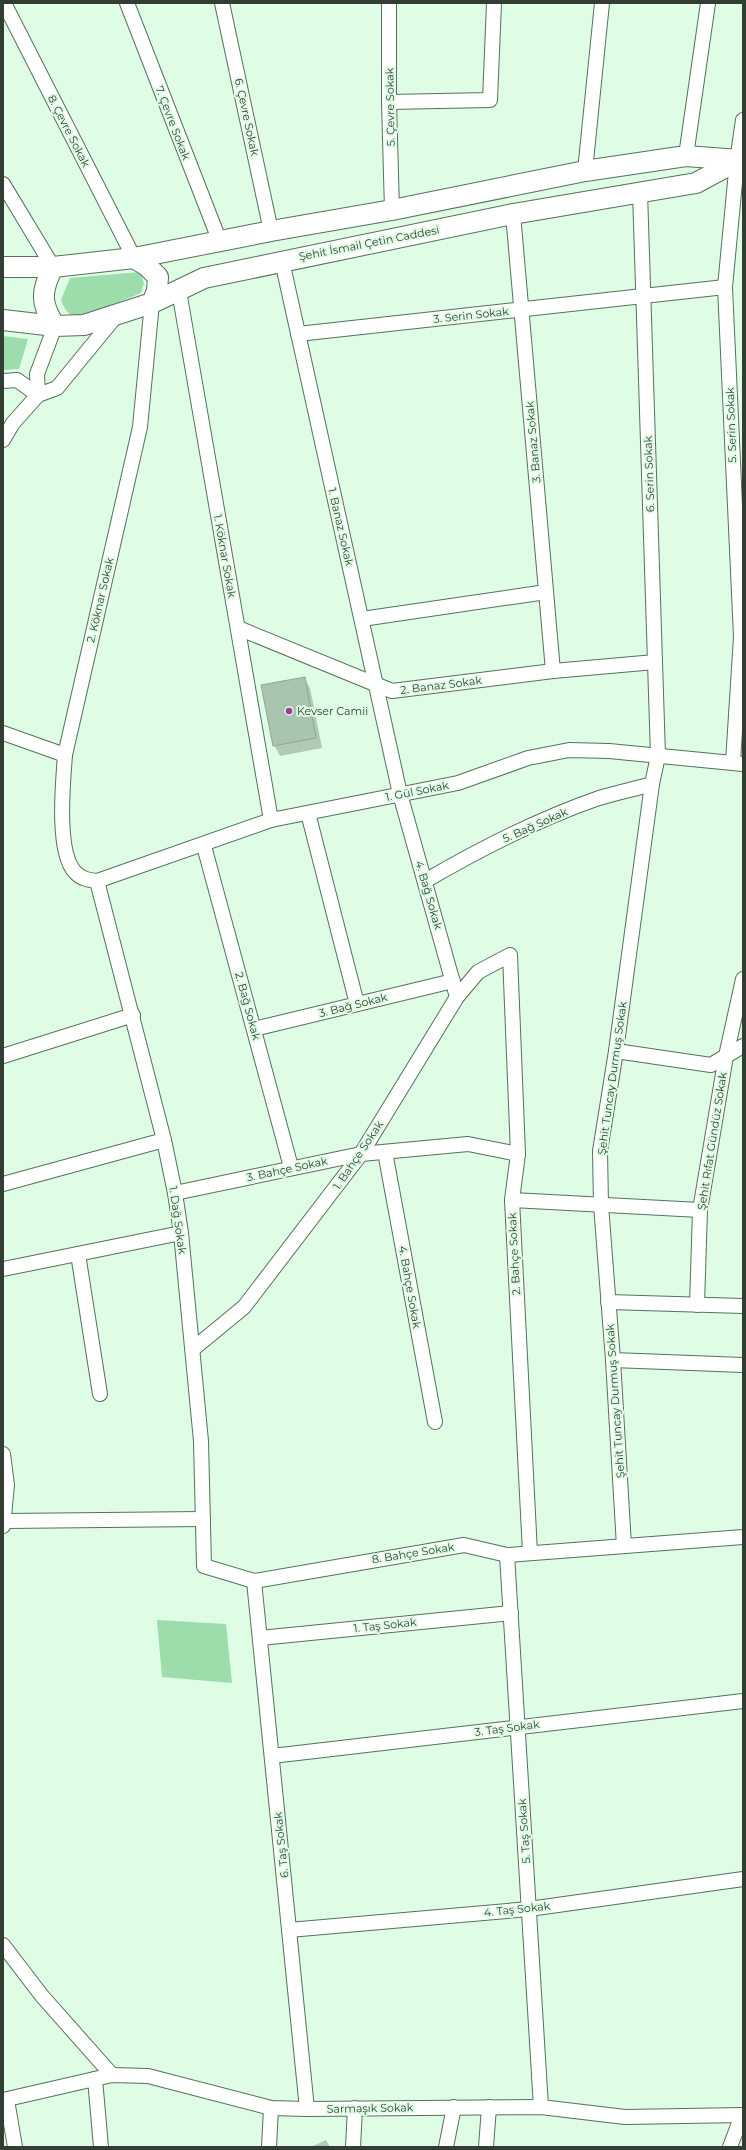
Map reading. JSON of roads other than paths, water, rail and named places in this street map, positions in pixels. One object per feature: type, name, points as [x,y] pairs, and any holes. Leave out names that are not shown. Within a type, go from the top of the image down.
[{"type":"street","name":"8. Çevre Sokak","points":[[4,3],[134,258]]},
{"type":"street","name":"7. Çevre Sokak","points":[[127,3],[220,242]]},
{"type":"street","name":"6. Çevre Sokak","points":[[222,3],[271,231]]},
{"type":"street","name":"5. Çevre Sokak","points":[[389,3],[389,102],[392,210]]},
{"type":"street","points":[[389,102],[490,100],[494,3]]},
{"type":"street","points":[[585,171],[602,3]]},
{"type":"street","points":[[686,156],[708,3]]},
{"type":"street","name":"5. Serin Sokak","points":[[738,763],[741,637],[725,287],[740,160],[743,120]]},
{"type":"street","points":[[3,267],[53,267],[134,258],[271,231],[392,210],[585,171],[686,156],[740,160]]},
{"type":"street","name":"Şehit İsmail Çetin Caddesi","points":[[3,320],[55,326],[84,325],[116,316],[152,303],[204,278],[513,214],[696,183],[740,160]]},
{"type":"street","points":[[3,184],[53,267]]},
{"type":"street","points":[[506,187],[513,214]]},
{"type":"street","name":"6. Serin Sokak","points":[[640,192],[658,756]]},
{"type":"street","name":"3. Banaz Sokak","points":[[513,214],[553,671]]},
{"type":"street","points":[[134,258],[147,266],[158,277],[157,291],[152,303]]},
{"type":"street","name":"1. Banaz Sokak","points":[[282,261],[400,794]]},
{"type":"street","points":[[38,395],[37,374],[55,326],[46,312],[43,297],[46,282],[53,267]]},
{"type":"street","name":"3. Serin Sokak","points":[[298,334],[725,287]]},
{"type":"street","name":"1. Köknar Sokak","points":[[179,291],[271,820]]},
{"type":"street","name":"2. Köknar Sokak","points":[[97,881],[84,878],[75,872],[69,862],[64,842],[62,810],[65,755],[140,427],[152,303]]},
{"type":"street","points":[[3,440],[13,423],[38,395],[57,388],[116,316]]},
{"type":"street","points":[[3,381],[17,380],[38,395]]},
{"type":"street","points":[[362,619],[546,592]]},
{"type":"street","name":"2. Banaz Sokak","points":[[238,628],[376,682],[392,690],[553,671],[655,662]]},
{"type":"street","points":[[3,733],[65,755]]},
{"type":"street","name":"1. Gül Sokak","points":[[97,881],[204,846],[271,820],[458,783],[528,758],[569,750],[609,751],[738,763]]},
{"type":"street","name":"Şehit Tuncay Durmuş Sokak","points":[[624,1546],[613,1360],[601,1205],[600,1151],[616,1051],[652,784],[658,756]]},
{"type":"street","name":"5. Bağ Sokak","points":[[425,881],[479,850],[546,818],[599,798],[652,784]]},
{"type":"street","name":"4. Bağ Sokak","points":[[400,794],[457,997]]},
{"type":"street","points":[[308,813],[357,1004]]},
{"type":"street","name":"2. Bağ Sokak","points":[[204,846],[292,1167]]},
{"type":"street","name":"1. Dağ Sokak","points":[[97,881],[164,1140],[175,1193],[181,1233],[201,1441],[204,1566]]},
{"type":"street","name":"1. Bahçe Sokak","points":[[193,1349],[244,1308],[361,1154],[457,997],[478,972],[510,954]]},
{"type":"street","name":"2. Bahçe Sokak","points":[[510,954],[518,1154],[512,1200],[530,1553]]},
{"type":"street","name":"Şehit Rıfat Gündüz Sokak","points":[[697,1305],[700,1210],[726,1056],[743,979]]},
{"type":"street","name":"3. Bağ Sokak","points":[[254,1028],[453,980]]},
{"type":"street","points":[[3,1056],[132,1016]]},
{"type":"street","points":[[616,1051],[711,1065],[743,1046]]},
{"type":"street","points":[[3,1184],[164,1140]]},
{"type":"street","name":"3. Bahçe Sokak","points":[[175,1193],[292,1167],[361,1154],[468,1144],[518,1154]]},
{"type":"street","name":"4. Bahçe Sokak","points":[[385,1152],[434,1422]]},
{"type":"street","points":[[512,1200],[700,1210]]},
{"type":"street","points":[[3,1269],[181,1233]]},
{"type":"street","points":[[78,1254],[100,1394]]},
{"type":"street","points":[[608,1302],[743,1306]]},
{"type":"street","points":[[613,1360],[743,1365]]},
{"type":"street","points":[[3,1454],[5,1486],[4,1524],[203,1518]]},
{"type":"street","name":"8. Bahçe Sokak","points":[[204,1566],[254,1581],[464,1544],[508,1555],[743,1537]]},
{"type":"street","name":"5. Taş Sokak","points":[[508,1555],[541,2107]]},
{"type":"street","name":"6. Taş Sokak","points":[[254,1581],[308,2109]]},
{"type":"street","name":"1. Taş Sokak","points":[[260,1638],[511,1613]]},
{"type":"street","name":"3. Taş Sokak","points":[[272,1756],[743,1701]]},
{"type":"street","name":"4. Taş Sokak","points":[[289,1930],[529,1909],[743,1879]]},
{"type":"street","points":[[3,1946],[42,1996],[112,2075]]},
{"type":"street","name":"Sarmaşık Sokak","points":[[5,2100],[112,2075],[148,2076],[271,2108],[541,2107],[625,2117],[742,2115]]},
{"type":"street","points":[[95,2079],[101,2147]]},
{"type":"street","points":[[5,2100],[15,2147]]},
{"type":"street","points":[[446,2147],[454,2107]]},
{"type":"street","points":[[486,2147],[489,2107]]},
{"type":"street","points":[[269,2147],[271,2108]]},
{"type":"street","points":[[353,2147],[355,2108]]},
{"type":"street","points":[[730,2147],[742,2115]]},
{"type":"place","name":"Kevser Camii","points":[[289,711]]}]
